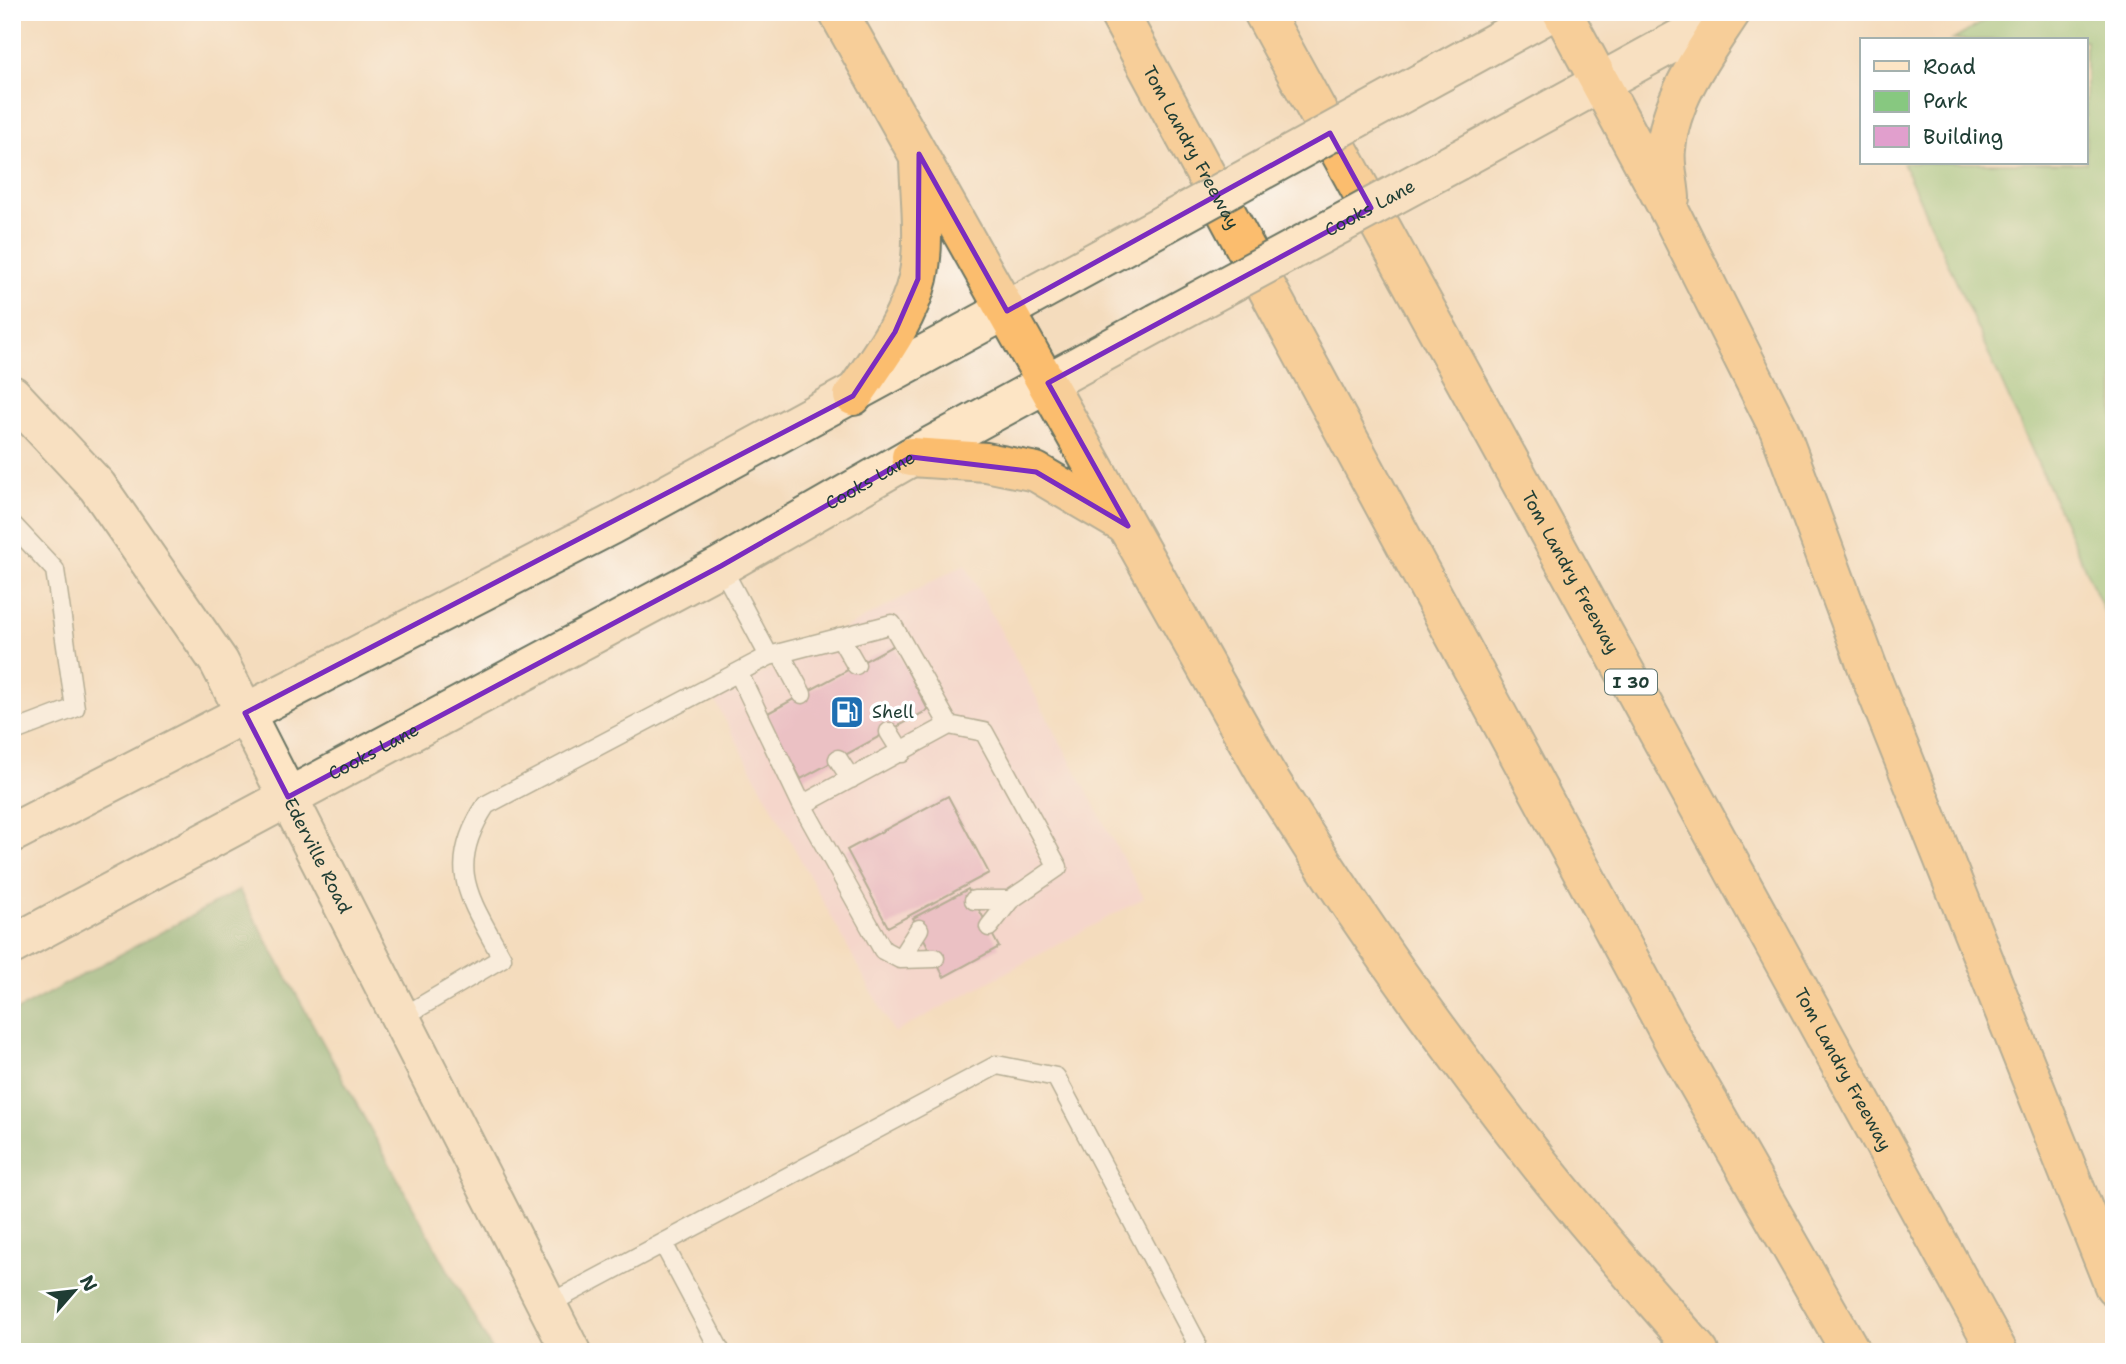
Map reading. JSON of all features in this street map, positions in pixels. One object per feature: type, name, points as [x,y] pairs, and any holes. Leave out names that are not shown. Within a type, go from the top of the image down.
[{"type":"highway","points":[[838,12],[1265,772],[1314,853],[1395,972],[1539,1164],[1699,1352]]},
{"type":"highway","name":"Tom Landry Freeway","points":[[1118,12],[1678,1049],[1851,1352]]},
{"type":"highway","name":"Tom Landry Freeway","points":[[1263,12],[1998,1352]]},
{"type":"highway","points":[[1562,12],[1671,214],[1779,429],[1873,682],[2114,1286]]},
{"type":"highway","points":[[1671,214],[1666,149],[1676,107],[1694,69],[1730,12]]},
{"type":"highway","points":[[853,396],[895,332],[918,279],[921,232],[919,155]]},
{"type":"highway","points":[[911,457],[986,462],[1036,472],[1128,526]]},
{"type":"main road","points":[[12,833],[853,396],[1551,12]]},
{"type":"main road","name":"Cooks Lane","points":[[12,945],[721,566],[911,457],[1730,12]]},
{"type":"main road","name":"Ederville Road","points":[[14,401],[97,486],[219,662],[570,1352]]},
{"type":"lane","points":[[12,524],[55,570],[55,607],[61,652],[75,708],[12,732]]},
{"type":"lane","points":[[721,566],[802,694]]},
{"type":"lane","points":[[401,1017],[502,958],[473,903],[462,867],[470,830],[486,805],[775,654],[892,624],[949,725]]},
{"type":"lane","points":[[840,637],[856,665]]},
{"type":"lane","points":[[739,674],[802,806],[883,950],[900,959],[934,958]]},
{"type":"lane","points":[[802,806],[949,725],[984,732],[1058,867],[1010,900],[989,927]]},
{"type":"lane","points":[[889,732],[902,753]]},
{"type":"lane","points":[[838,759],[851,779]]},
{"type":"lane","points":[[974,900],[1010,900]]},
{"type":"lane","points":[[900,959],[919,929]]},
{"type":"lane","points":[[547,1305],[998,1065],[1056,1077],[1196,1341],[1191,1352]]},
{"type":"lane","points":[[663,1243],[722,1352]]},
{"type":"highlighted area","points":[[1330,133],[1371,208],[1048,383],[1128,526],[1036,472],[911,457],[721,566],[288,797],[245,713],[853,396],[895,332],[918,279],[919,154],[1007,311]]},
{"type":"shaded area","points":[[965,564],[1144,898],[894,1033],[714,699]]},
{"type":"green space","points":[[2000,12],[2114,12],[2114,633],[1903,164],[2088,164],[2088,38],[1956,38]]},
{"type":"green space","points":[[239,890],[493,1352],[12,1352],[12,1013]]},
{"type":"building","name":"Shell","points":[[894,645],[928,710],[801,779],[766,714]]},
{"type":"building","points":[[948,796],[989,873],[888,927],[847,850]]},
{"type":"building","points":[[968,889],[999,947],[944,977],[913,918]]},
{"type":"place","name":"Shell","points":[[847,712]]}]
